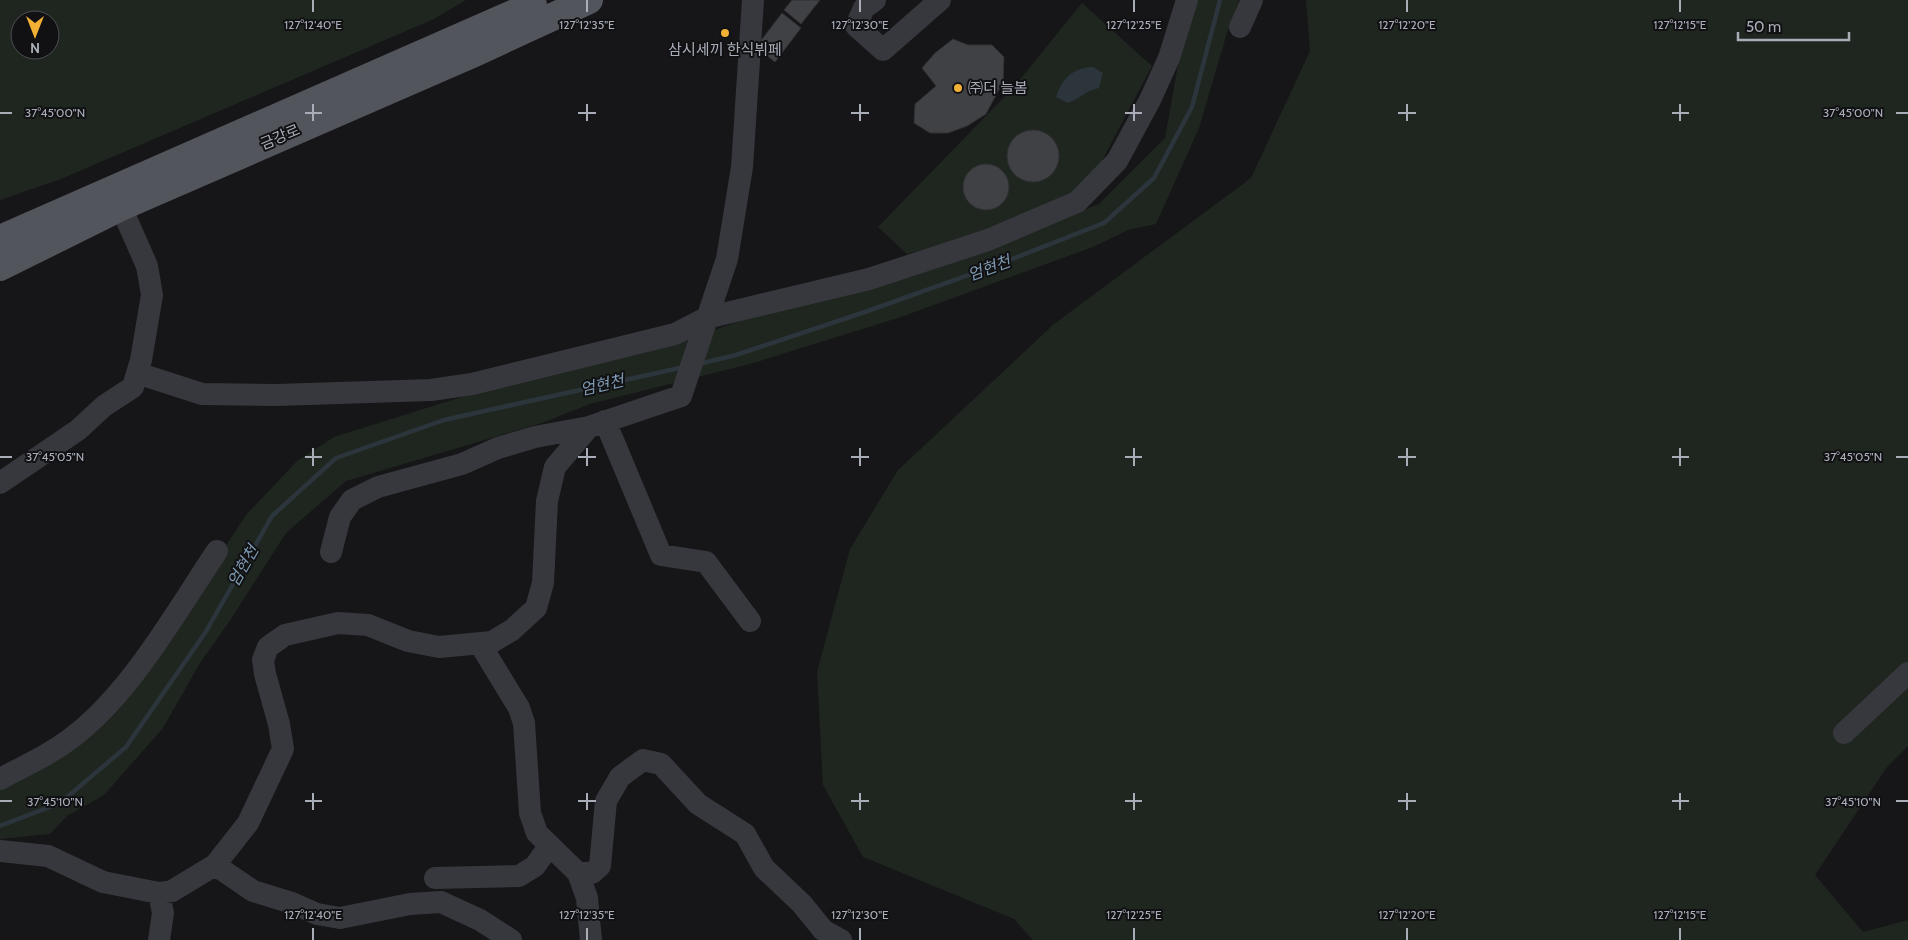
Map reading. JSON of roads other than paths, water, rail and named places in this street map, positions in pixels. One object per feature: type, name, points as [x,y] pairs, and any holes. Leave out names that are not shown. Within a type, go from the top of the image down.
[{"type":"main road","name":"금강로","points":[[0,239],[544,0]]},
{"type":"main road","name":"금강로","points":[[0,267],[121,207],[470,55],[589,0]]},
{"type":"street","points":[[331,552],[340,517],[352,500],[378,487],[462,464],[498,448],[535,437],[597,424],[681,396],[727,259],[742,167],[753,0]]},
{"type":"street","points":[[865,3],[856,26],[882,50],[940,0]]},
{"type":"street","points":[[137,372],[202,394],[277,395],[431,390],[472,384],[676,334],[706,318],[869,279],[988,240],[1077,202],[1117,161],[1150,100],[1169,58],[1187,0]]},
{"type":"street","points":[[1240,27],[1252,0]]},
{"type":"street","points":[[0,483],[78,430],[104,406],[133,387],[152,295],[147,266],[121,207]]},
{"type":"street","points":[[597,424],[661,555],[706,562],[750,621]]},
{"type":"street","points":[[0,852],[48,856],[103,882],[159,893],[172,891],[215,865],[248,824],[283,749],[279,724],[265,674],[263,660],[268,647],[285,635],[338,623],[368,625],[408,640],[440,647],[492,642],[512,630],[536,608],[543,582],[547,501],[555,467],[597,424]]},
{"type":"street","points":[[0,779],[61,746],[100,713],[149,652],[217,551]]},
{"type":"street","points":[[480,644],[519,708],[524,723],[530,813],[537,833],[578,873],[587,898],[591,940]]},
{"type":"street","points":[[1844,734],[1908,673]]},
{"type":"street","points":[[578,873],[592,873],[600,866],[606,801],[620,777],[643,760],[661,764],[698,804],[745,834],[764,868],[802,904],[824,930],[841,940]]},
{"type":"street","points":[[435,878],[519,876],[535,866],[549,846]]},
{"type":"street","points":[[215,865],[253,891],[292,903],[317,914],[340,918],[410,904],[441,902],[480,920],[511,940]]},
{"type":"street","points":[[159,893],[163,914],[159,940]]},
{"type":"waterway","name":"엄현천","points":[[699,364],[736,355],[865,312],[1002,263],[1104,223],[1154,178],[1192,107],[1220,0]]},
{"type":"waterway","name":"엄현천","points":[[0,826],[60,803],[126,747],[205,633],[272,516],[336,458],[444,420],[684,367]]},
{"type":"place","name":"삼시세끼 한식뷔페","points":[[725,33]]},
{"type":"place","name":"㈜더 늘봄","points":[[958,88]]}]
